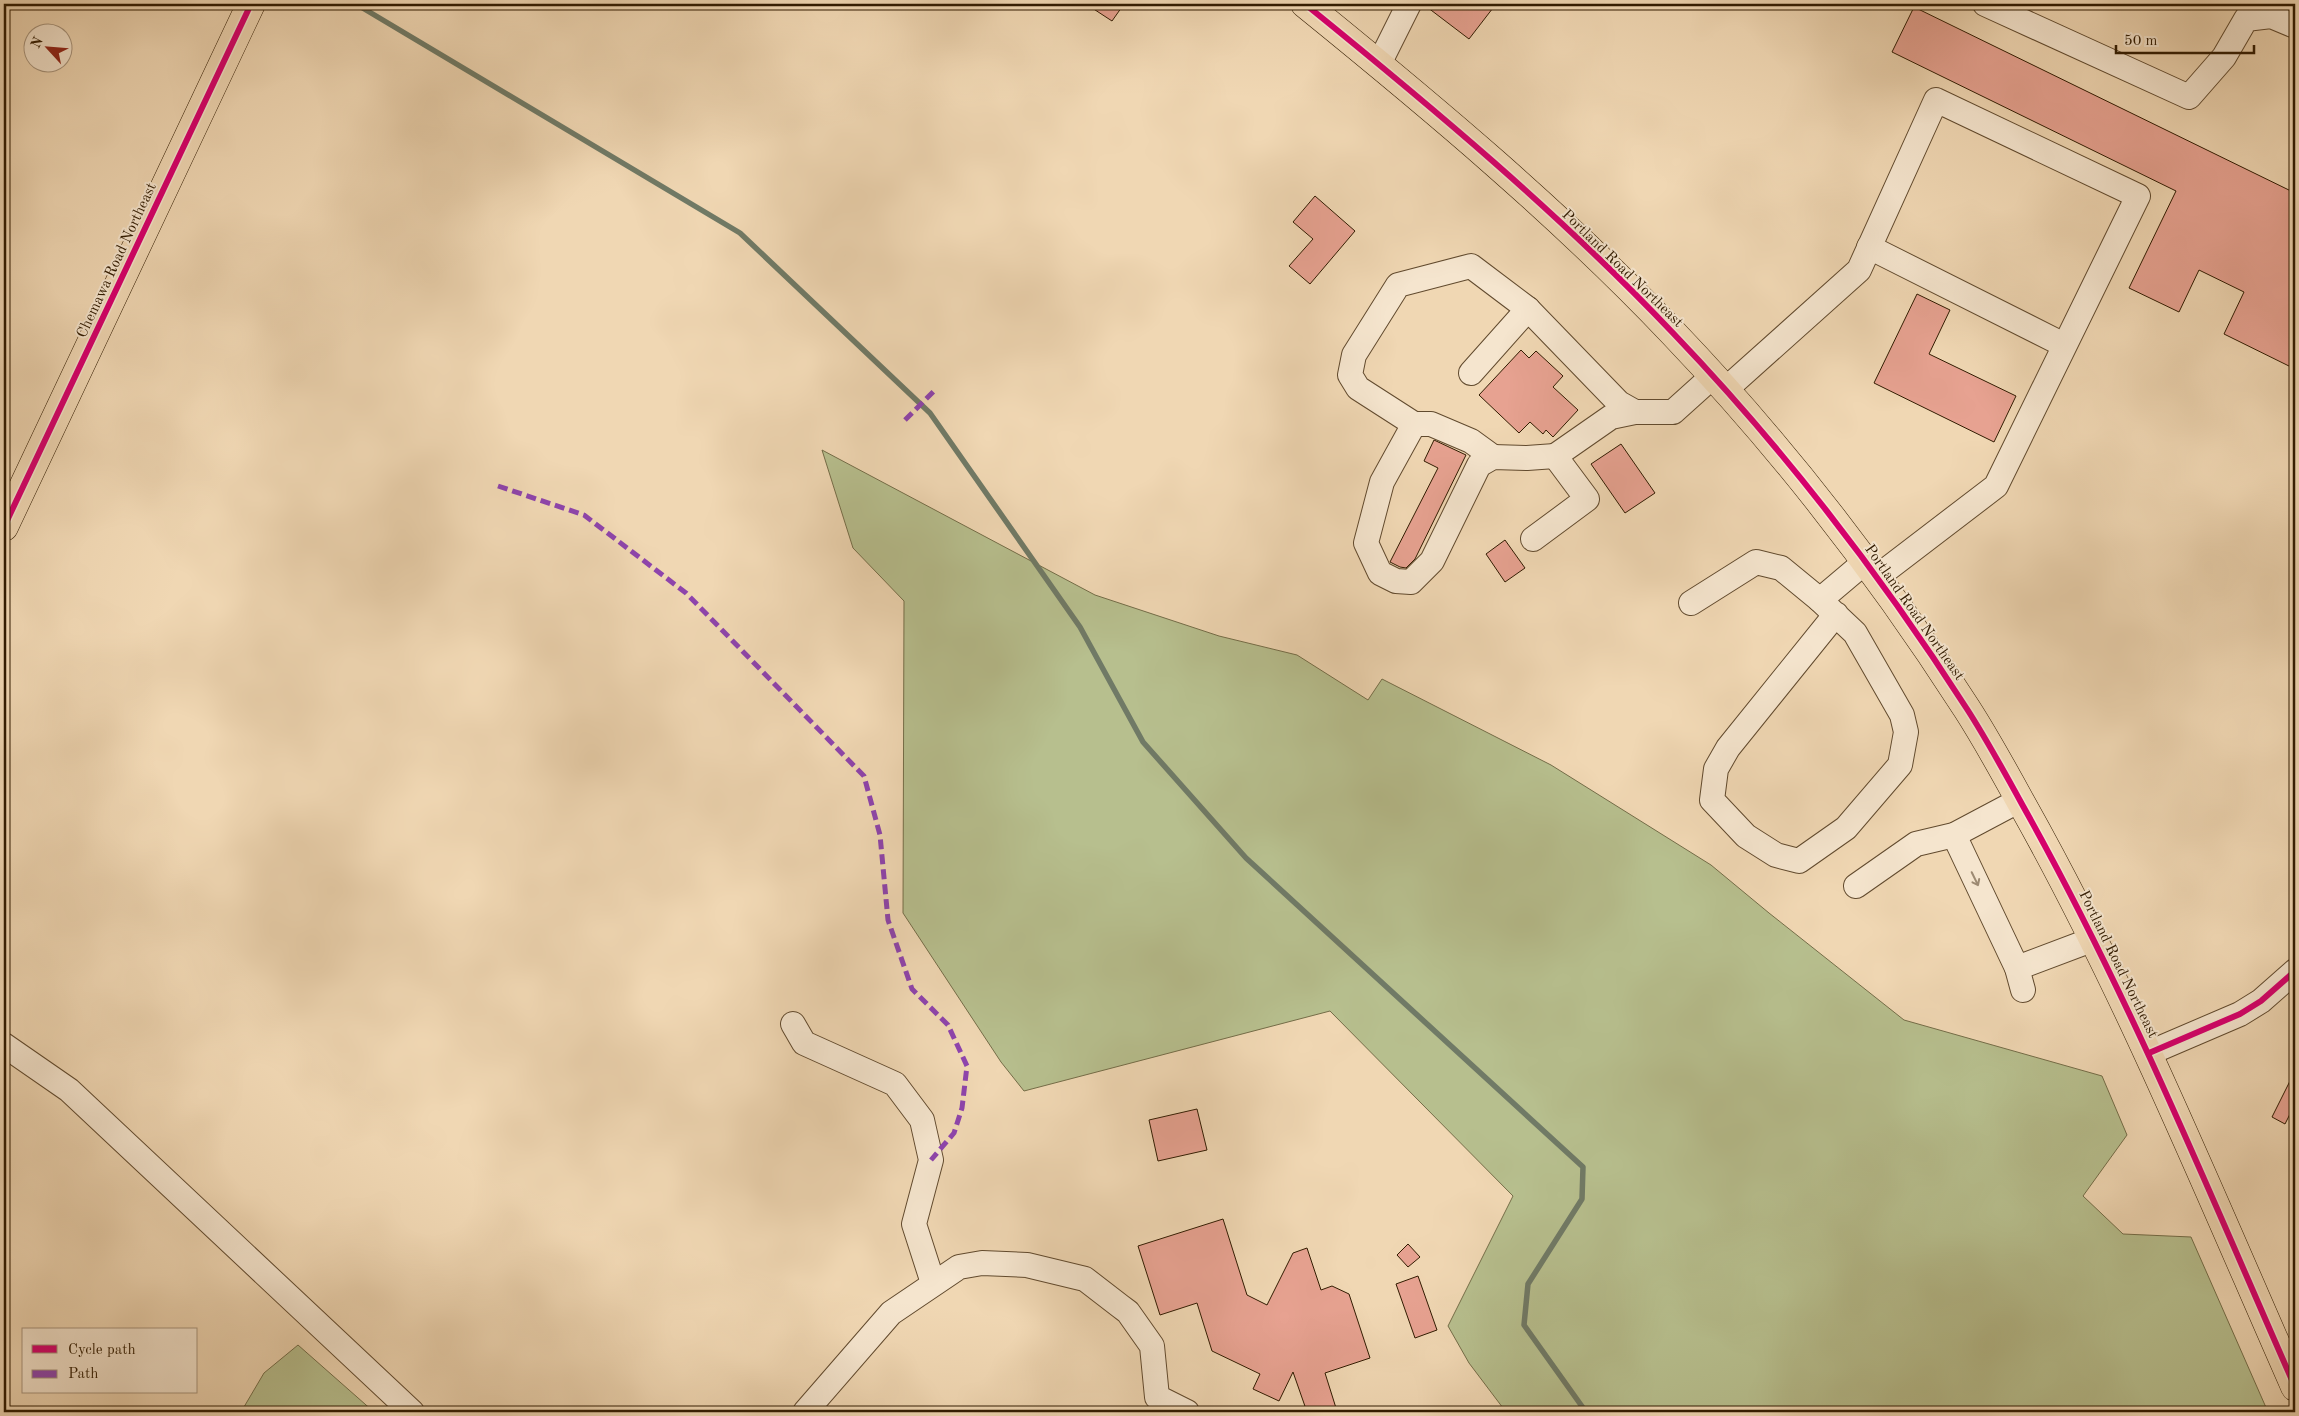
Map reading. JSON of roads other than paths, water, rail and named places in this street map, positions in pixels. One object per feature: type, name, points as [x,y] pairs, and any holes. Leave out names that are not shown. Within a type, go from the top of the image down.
[{"type":"main road","name":"Chemawa Road Northeast","points":[[4,526],[251,4]]},
{"type":"main road","name":"Portland Road Northeast","points":[[1305,4],[1379,64],[1524,190],[1605,265],[1672,332],[1719,383],[1797,473],[1871,569],[1967,709],[2020,800],[2094,939],[2149,1054],[2295,1387]]},
{"type":"street","points":[[1379,64],[1409,4]]},
{"type":"street","points":[[1985,4],[2189,97],[2224,57],[2246,19],[2272,16],[2295,26]]},
{"type":"street","points":[[1414,424],[1382,482],[1366,543],[1380,573],[1396,582],[1411,582],[1432,561],[1478,465],[1493,457],[1527,458],[1555,456],[1612,417],[1635,412],[1673,412],[1719,383],[1859,270],[1936,100],[2138,196],[1996,486],[1871,569],[1828,607],[1728,748],[1716,769],[1712,800],[1746,836],[1776,855],[1799,861],[1846,828],[1900,765],[1906,732],[1902,715],[1855,633],[1828,607],[1781,568],[1756,562],[1691,603]]},
{"type":"street","points":[[1869,247],[2064,345]]},
{"type":"street","points":[[1493,457],[1471,441],[1431,424],[1414,424],[1358,388],[1350,375],[1354,355],[1398,285],[1471,266],[1528,310],[1619,403],[1635,412]]},
{"type":"street","points":[[1470,373],[1528,310]]},
{"type":"street","points":[[1533,539],[1587,499],[1555,456]]},
{"type":"street","points":[[1856,886],[1916,844],[1954,835],[2020,800]]},
{"type":"street","points":[[1954,835],[2017,968],[2024,990]]},
{"type":"street","points":[[2017,968],[2094,939]]},
{"type":"street","points":[[2149,1054],[2240,1014],[2261,1001],[2295,971]]},
{"type":"street","points":[[793,1024],[804,1044],[895,1084],[922,1120],[931,1160],[914,1224],[933,1283]]},
{"type":"street","points":[[4,1044],[69,1090],[412,1412]]},
{"type":"street","points":[[805,1412],[892,1313],[933,1283],[959,1267],[982,1263],[1027,1264],[1085,1279],[1128,1312],[1152,1346],[1157,1397],[1187,1412]]},
{"type":"waterway","points":[[356,4],[740,233],[930,413],[1080,627],[1143,742],[1246,858],[1583,1167],[1582,1199],[1528,1284],[1524,1325],[1586,1412]]}]
